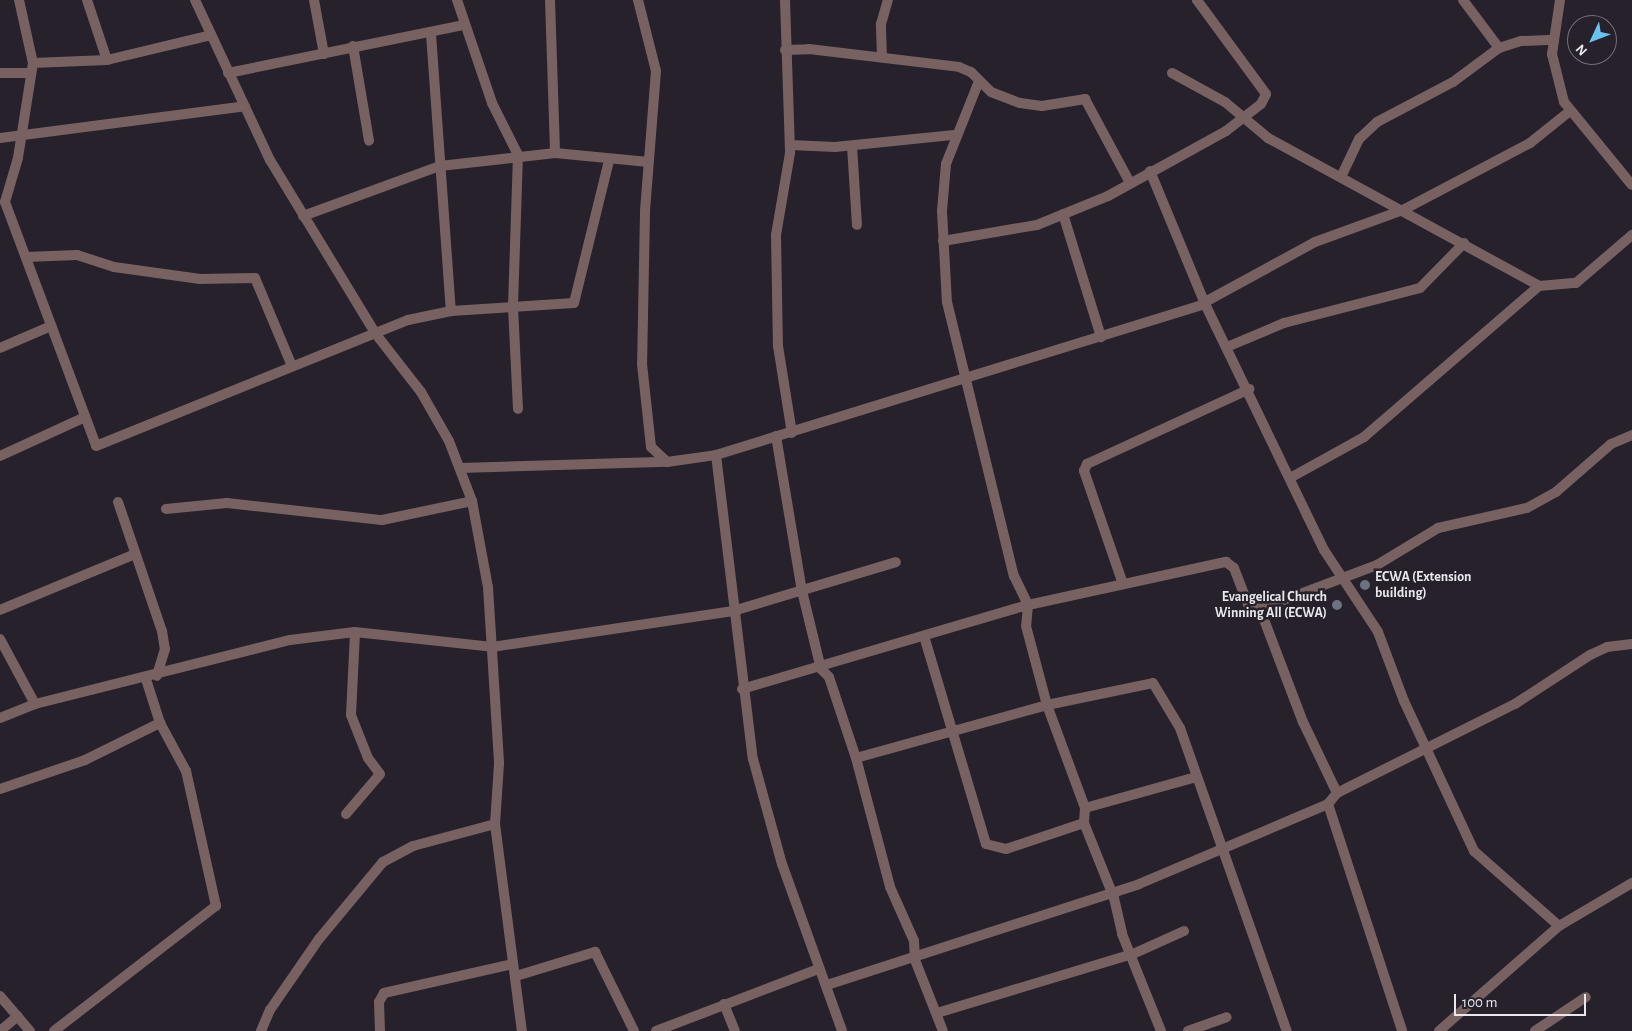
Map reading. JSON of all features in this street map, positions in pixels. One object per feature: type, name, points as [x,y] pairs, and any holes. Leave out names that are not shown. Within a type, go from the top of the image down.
[{"type":"street","points":[[18,0],[32,68],[21,135],[2,202],[26,258],[92,442],[100,446],[375,333],[451,311],[576,301],[609,161]]},
{"type":"street","points":[[87,0],[107,60]]},
{"type":"street","points":[[195,0],[228,73],[303,216],[375,333],[421,392],[460,468],[472,501],[488,587],[499,764],[495,824],[522,1031]]},
{"type":"street","points":[[314,0],[324,54]]},
{"type":"street","points":[[457,0],[492,103],[518,155],[513,306],[518,409]]},
{"type":"street","points":[[550,0],[555,153]]},
{"type":"street","points":[[638,0],[656,71],[649,162],[642,364],[650,447],[667,462]]},
{"type":"street","points":[[785,0],[785,50],[790,145],[788,181],[776,235],[778,346],[792,433]]},
{"type":"street","points":[[882,57],[881,24],[888,0]]},
{"type":"street","points":[[943,241],[978,238],[1063,214],[1130,183],[1246,118],[1266,94],[1197,0]]},
{"type":"street","points":[[1463,0],[1499,48]]},
{"type":"street","points":[[1560,0],[1552,54],[1570,111],[1632,184]]},
{"type":"street","points":[[228,73],[324,54],[353,46],[431,34],[464,25]]},
{"type":"street","points":[[431,34],[451,311]]},
{"type":"street","points":[[0,73],[107,60],[211,35]]},
{"type":"street","points":[[1341,177],[1365,131],[1453,82],[1499,48],[1521,41],[1554,40]]},
{"type":"street","points":[[353,46],[368,141]]},
{"type":"street","points":[[785,50],[882,57],[959,67],[991,92],[1020,103],[1042,106],[1085,100],[1130,183]]},
{"type":"street","points":[[1172,73],[1246,118],[1268,138],[1464,243],[1539,286]]},
{"type":"street","points":[[979,81],[954,135],[946,164],[943,241],[947,302],[1014,576],[1028,605],[1026,626],[1048,705],[1085,808],[1084,823],[1111,892],[1122,934],[1133,954],[1161,1031]]},
{"type":"street","points":[[0,138],[245,106]]},
{"type":"street","points":[[460,468],[667,462],[716,454],[792,433],[964,375],[1101,337],[1205,303],[1316,242],[1403,210],[1530,143],[1570,111]]},
{"type":"street","points":[[790,145],[852,146],[954,135]]},
{"type":"street","points":[[852,146],[857,225]]},
{"type":"street","points":[[303,216],[440,166],[518,155],[555,153],[609,161],[649,162]]},
{"type":"street","points":[[1150,171],[1205,303],[1249,389],[1330,562],[1344,578],[1378,632],[1425,747],[1474,851],[1559,926]]},
{"type":"street","points":[[1063,214],[1101,337]]},
{"type":"street","points":[[1290,478],[1364,437],[1539,286],[1576,282],[1632,235]]},
{"type":"street","points":[[1227,347],[1284,323],[1420,288],[1464,243]]},
{"type":"street","points":[[26,258],[77,255],[114,267],[200,279],[255,278],[292,366]]},
{"type":"street","points":[[0,348],[51,326]]},
{"type":"street","points":[[1123,584],[1084,471],[1087,464],[1249,389]]},
{"type":"street","points":[[0,456],[83,418]]},
{"type":"street","points":[[776,436],[802,591],[821,669],[829,678],[856,758],[890,888],[914,941],[915,960],[943,1031]]},
{"type":"street","points":[[742,690],[821,669],[1028,605],[1226,562],[1234,568],[1248,604],[1260,609],[1377,565],[1438,528],[1538,503],[1611,444],[1632,436]]},
{"type":"street","points":[[716,454],[742,690],[757,773],[782,864],[818,969],[827,985],[842,1031]]},
{"type":"street","points":[[166,509],[227,503],[382,520],[472,501]]},
{"type":"street","points":[[118,502],[162,631],[164,649],[157,676]]},
{"type":"street","points":[[0,610],[135,554]]},
{"type":"street","points":[[0,718],[35,704],[146,679],[290,640],[355,632],[492,647],[733,611],[896,562]]},
{"type":"street","points":[[1260,609],[1303,722],[1337,792]]},
{"type":"street","points":[[346,814],[380,774],[368,758],[351,715],[355,632]]},
{"type":"street","points":[[924,636],[952,731],[990,847],[1006,849],[1084,823]]},
{"type":"street","points":[[0,639],[35,704]]},
{"type":"street","points":[[827,985],[915,960],[982,932],[1111,892],[1328,804],[1337,792],[1515,704],[1590,655],[1607,647],[1632,644]]},
{"type":"street","points":[[54,1031],[216,906],[186,770],[160,723],[146,679]]},
{"type":"street","points":[[856,758],[1048,705],[1154,683],[1180,728],[1219,848],[1287,1031]]},
{"type":"street","points":[[0,789],[77,763],[160,723]]},
{"type":"street","points":[[1085,808],[1196,777]]},
{"type":"street","points":[[1328,804],[1402,1031]]},
{"type":"street","points":[[261,1031],[270,1010],[319,939],[383,862],[413,846],[495,824]]},
{"type":"street","points":[[1439,1031],[1559,926],[1632,883]]},
{"type":"street","points":[[936,1013],[1133,954],[1184,930]]},
{"type":"street","points":[[516,976],[595,952],[634,1031]]},
{"type":"street","points":[[380,1031],[379,1002],[384,994],[513,964]]},
{"type":"street","points":[[656,1031],[818,969]]},
{"type":"street","points":[[0,996],[30,1031]]},
{"type":"street","points":[[1534,1031],[1586,997]]},
{"type":"street","points":[[724,1004],[735,1031]]},
{"type":"street","points":[[0,1031],[18,1016]]},
{"type":"street","points":[[1188,1031],[1227,1017]]},
{"type":"place","name":"ECWA (Extension building)","points":[[1365,585]]},
{"type":"place","name":"Evangelical Church Winning All (ECWA)","points":[[1337,605]]}]
